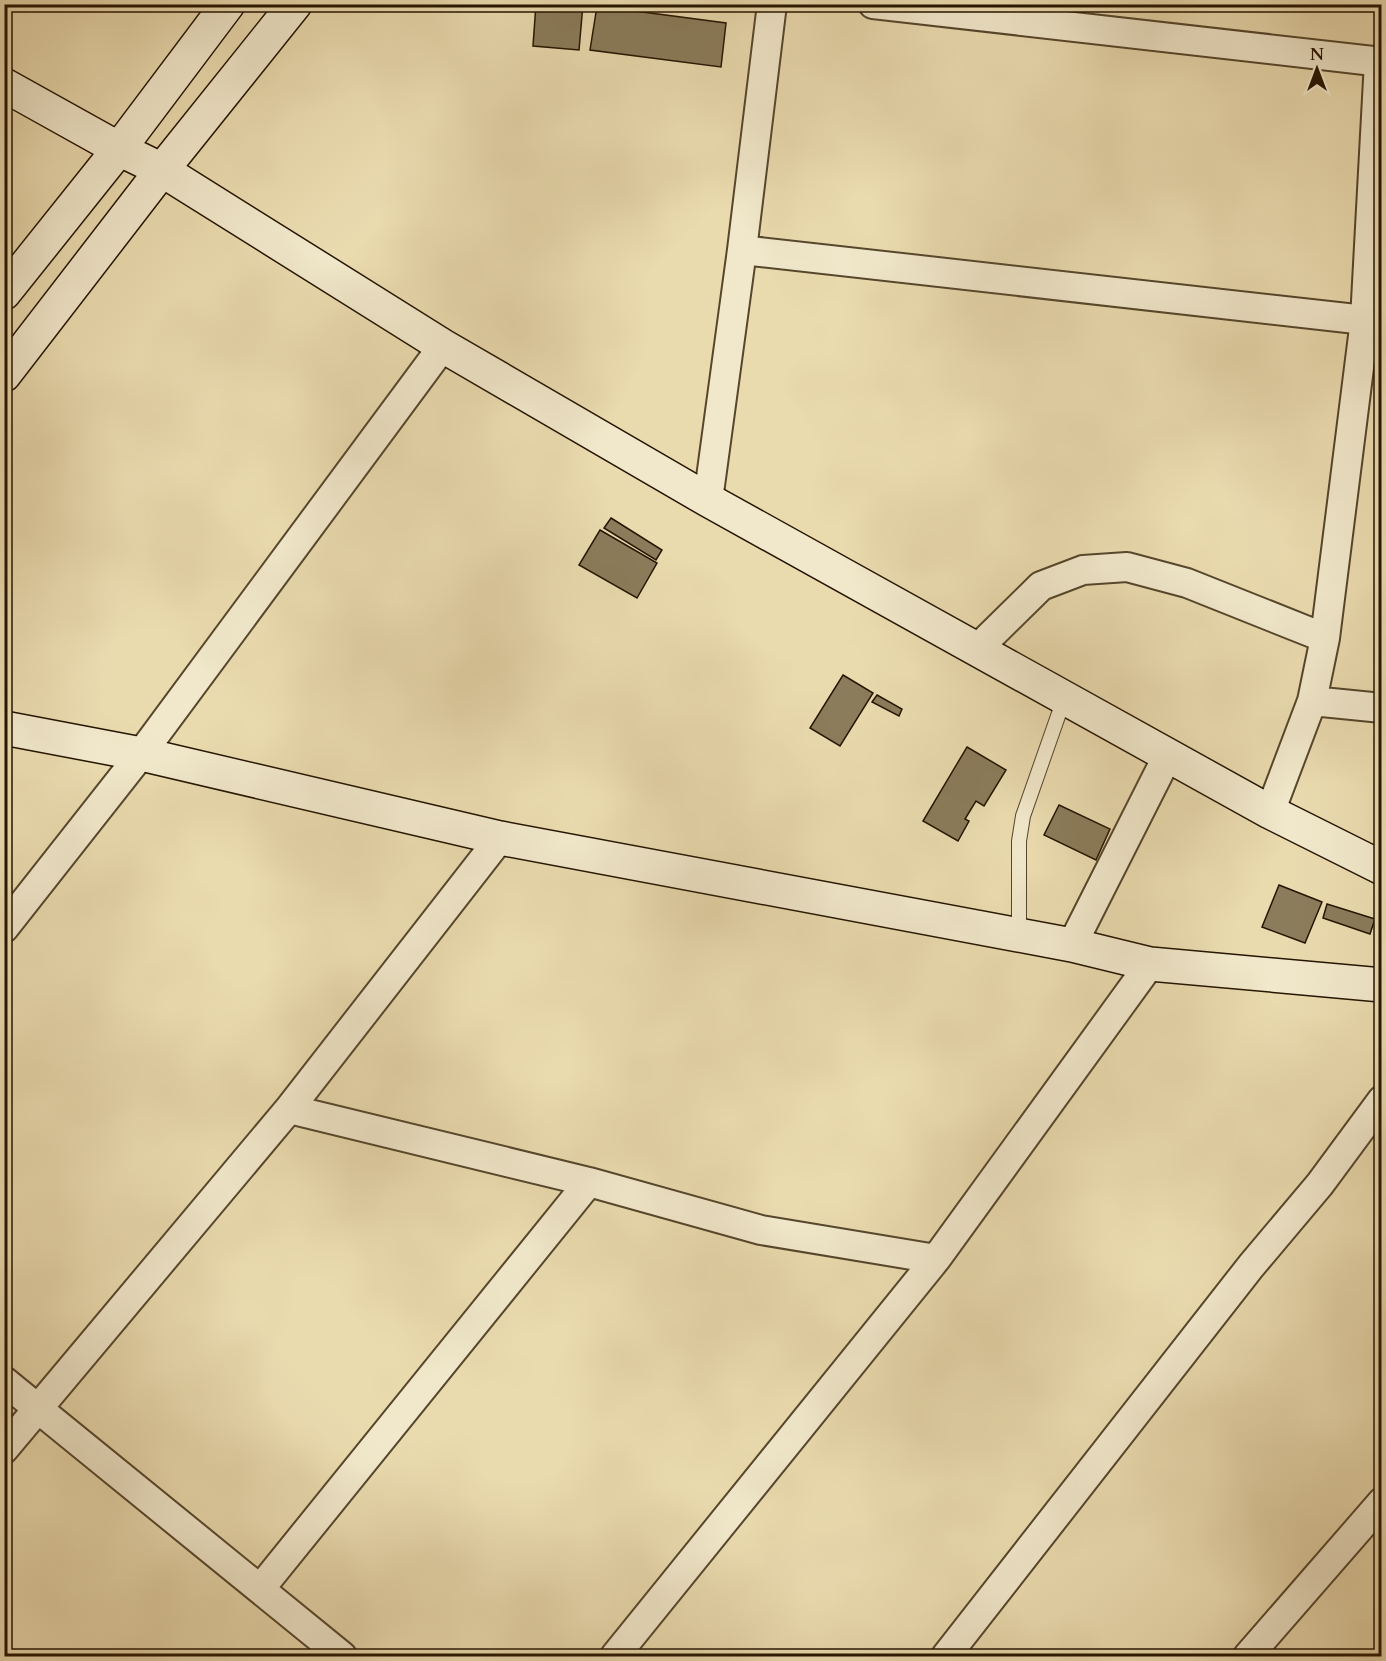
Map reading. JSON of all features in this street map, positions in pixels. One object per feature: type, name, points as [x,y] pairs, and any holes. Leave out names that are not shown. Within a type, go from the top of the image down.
[{"type":"street","points":[[4,293],[119,149],[228,4]]},
{"type":"street","points":[[4,375],[162,170],[295,4]]},
{"type":"street","points":[[708,500],[772,4]]},
{"type":"street","points":[[873,4],[1380,62],[1365,320],[1325,638],[1312,701],[1270,812]]},
{"type":"street","points":[[4,85],[119,149],[162,170],[443,346],[708,500],[1270,812],[1382,868]]},
{"type":"street","points":[[742,250],[1365,320]]},
{"type":"street","points":[[4,928],[141,754],[443,346]]},
{"type":"street","points":[[976,649],[1041,586],[1083,570],[1127,567],[1187,583],[1325,638]]},
{"type":"street","points":[[1312,701],[1382,708]]},
{"type":"street","points":[[4,728],[141,754],[500,838],[1072,945],[1150,964],[1382,985]]},
{"type":"street","points":[[1072,945],[1168,755]]},
{"type":"street","points":[[4,1449],[289,1109],[500,838]]},
{"type":"street","points":[[615,1656],[936,1259],[1150,964]]},
{"type":"street","points":[[946,1656],[1251,1266],[1320,1184],[1382,1100]]},
{"type":"street","points":[[289,1109],[589,1182],[761,1230],[936,1259]]},
{"type":"street","points":[[260,1589],[589,1182]]},
{"type":"street","points":[[4,1381],[342,1656]]},
{"type":"street","points":[[1248,1656],[1382,1502]]},
{"type":"lane","points":[[1019,935],[1019,841],[1023,816],[1064,699]]},
{"type":"building","points":[[536,4],[583,4],[579,50],[533,46]]},
{"type":"building","points":[[597,6],[726,23],[721,67],[590,50]]},
{"type":"building","points":[[611,518],[662,550],[656,560],[604,528]]},
{"type":"building","points":[[600,530],[657,563],[637,598],[579,565]]},
{"type":"building","points":[[843,675],[873,693],[840,746],[810,728]]},
{"type":"building","points":[[877,695],[902,709],[899,716],[872,702]]},
{"type":"building","points":[[967,747],[1006,770],[984,806],[976,801],[965,819],[969,821],[958,841],[923,821]]},
{"type":"building","points":[[1059,805],[1110,829],[1096,860],[1044,835]]},
{"type":"building","points":[[1279,885],[1322,902],[1305,943],[1262,927]]},
{"type":"building","points":[[1327,904],[1375,919],[1370,934],[1323,918]]},
{"type":"building","points":[[1375,921],[1382,921],[1382,939],[1376,939]]}]
